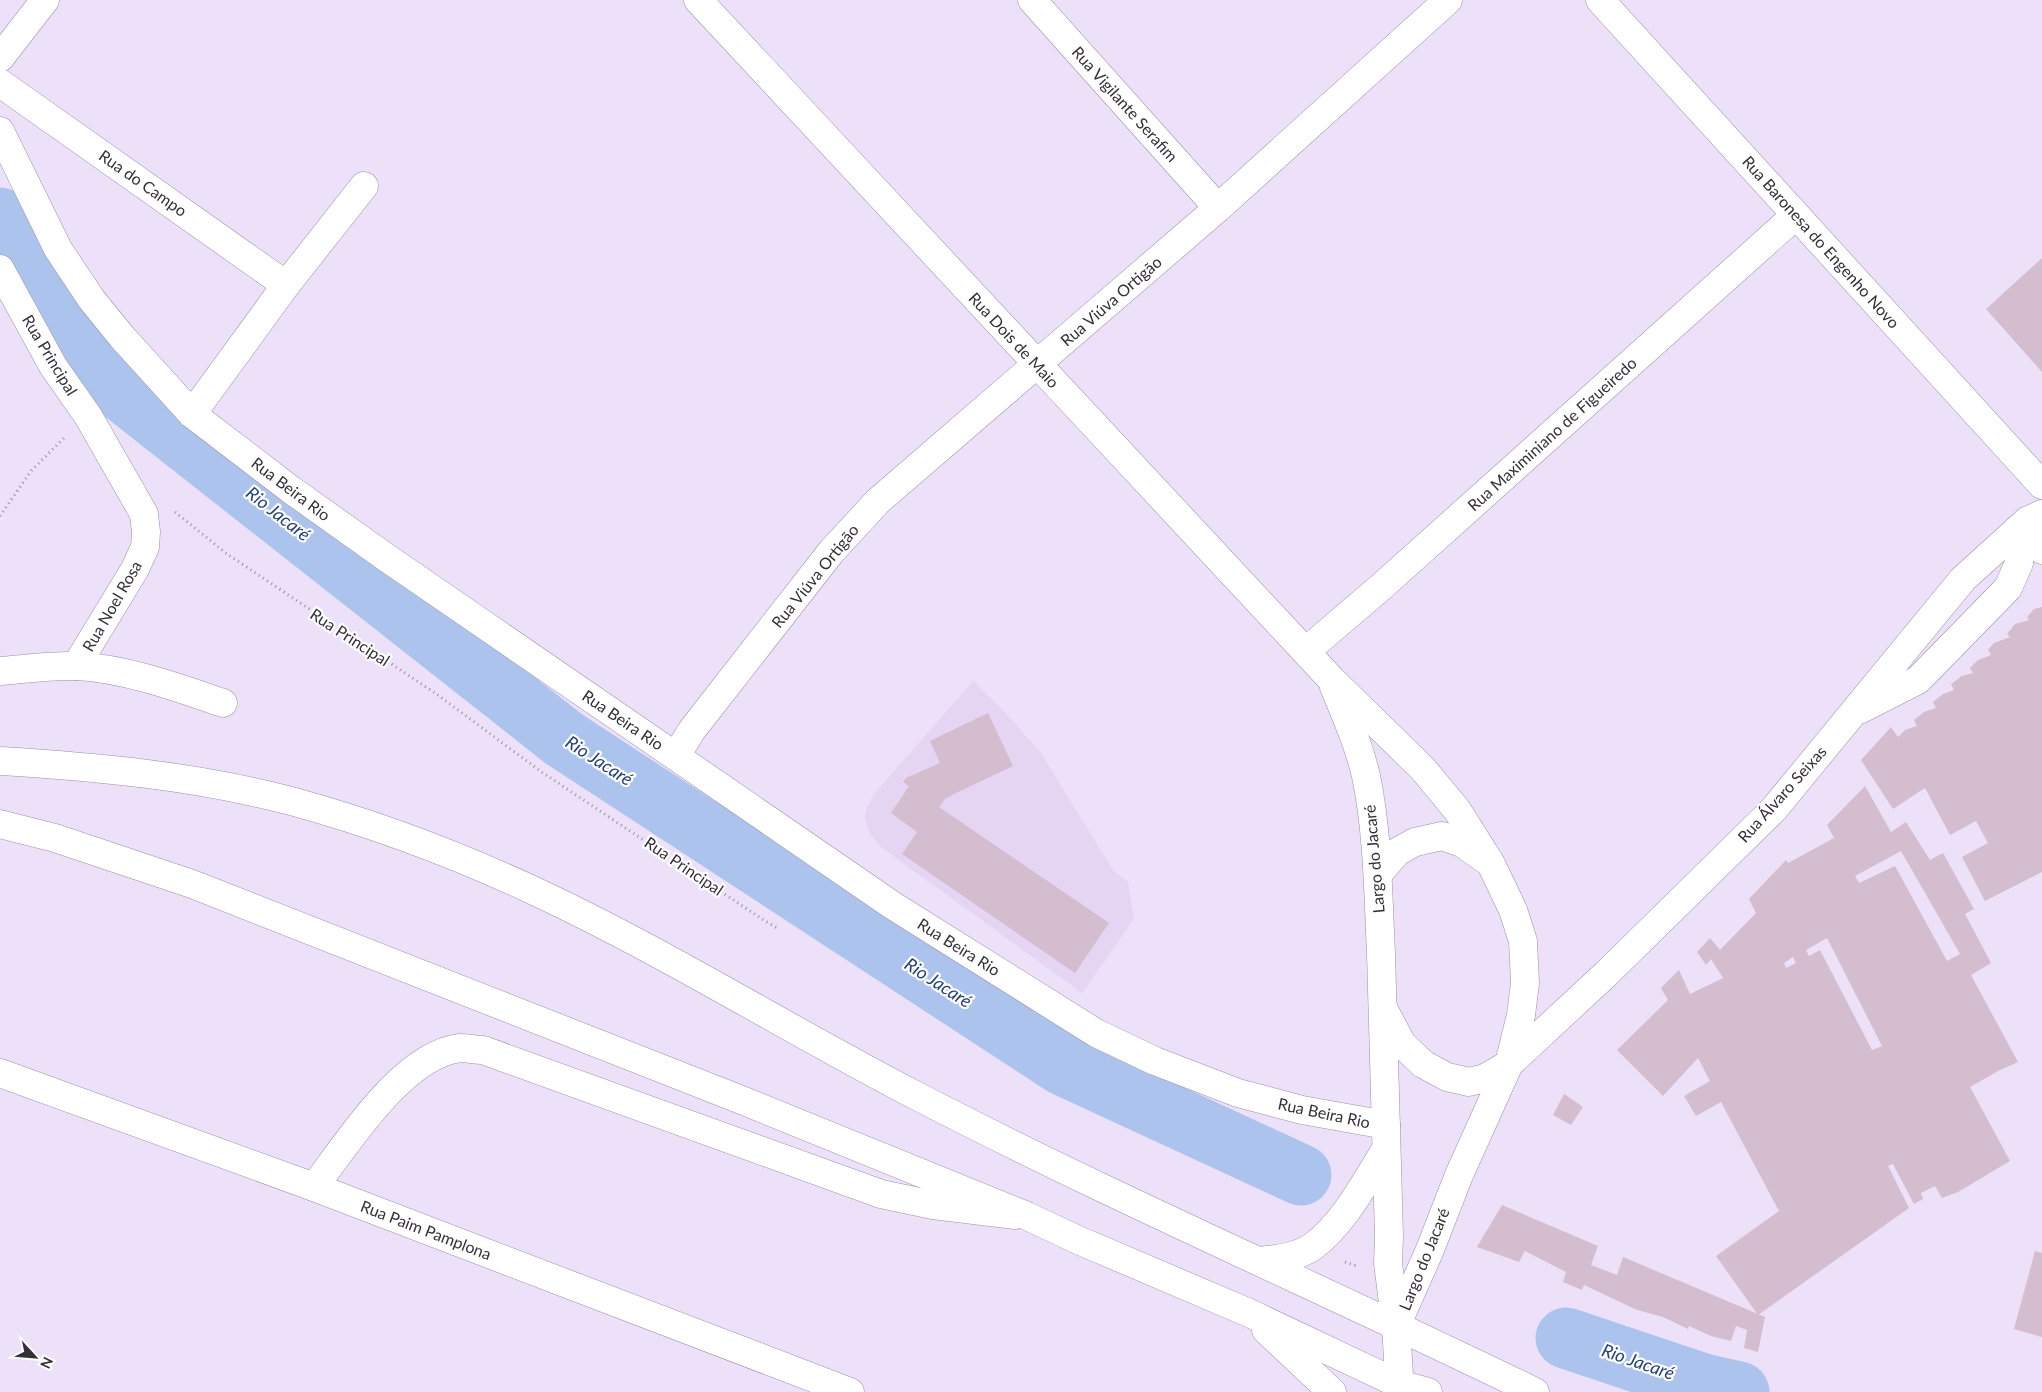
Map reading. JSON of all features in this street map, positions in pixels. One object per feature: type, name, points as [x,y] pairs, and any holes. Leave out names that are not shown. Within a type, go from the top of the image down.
[{"type":"street","points":[[0,58],[44,0]]},
{"type":"street","name":"Rua Dois de Maio","points":[[698,0],[1038,364],[1188,528],[1331,679]]},
{"type":"street","name":"Rua Vigilante Serafim","points":[[1032,0],[1218,208]]},
{"type":"street","name":"Rua Viúva Ortigão","points":[[676,756],[692,730],[831,552],[871,508],[963,426],[1038,364],[1218,208],[1448,0]]},
{"type":"street","name":"Rua Baronesa do Engenho Novo","points":[[1600,0],[2042,485]]},
{"type":"street","name":"Rua do Campo","points":[[0,84],[286,284]]},
{"type":"street","name":"Rua Beira Rio","points":[[0,131],[58,249],[92,300],[192,414],[290,489],[892,905],[1096,1033],[1155,1062],[1238,1093],[1302,1110],[1386,1137]]},
{"type":"street","points":[[192,414],[286,284],[364,186]]},
{"type":"street","name":"Rua Maximiniano de Figueiredo","points":[[1306,651],[1381,587],[1796,216]]},
{"type":"street","name":"Rua Principal","points":[[0,269],[53,366],[88,416],[122,473]]},
{"type":"street","name":"Rua Noel Rosa","points":[[0,671],[76,666],[134,569],[144,547],[146,532],[144,514],[122,473]]},
{"type":"street","points":[[2028,522],[2042,550]]},
{"type":"street","points":[[1853,712],[1918,680],[2008,588],[2019,563],[2020,546],[2028,522]]},
{"type":"street","name":"Rua Álvaro Seixas","points":[[1509,1064],[1606,974],[1774,809],[1963,579],[2028,522]]},
{"type":"street","points":[[76,666],[113,671],[165,684],[223,703]]},
{"type":"street","name":"Largo do Jacaré","points":[[1331,679],[1424,769],[1457,810],[1491,864],[1513,910],[1523,940],[1524,983],[1522,1007],[1509,1064],[1459,1175],[1429,1252],[1396,1326]]},
{"type":"street","name":"Largo do Jacaré","points":[[1331,679],[1357,743],[1366,775],[1372,812],[1378,874],[1383,1008],[1389,1236],[1388,1263],[1396,1326]]},
{"type":"street","points":[[0,761],[76,766],[220,785],[292,801],[450,855],[528,888],[628,939],[913,1094],[1100,1186],[1535,1392]]},
{"type":"street","points":[[0,824],[55,838],[201,887],[726,1094],[1027,1216],[1078,1240],[1246,1312],[1399,1388],[1428,1392]]},
{"type":"street","points":[[1378,874],[1397,852],[1415,842],[1442,836],[1462,843],[1491,864]]},
{"type":"street","points":[[1383,1008],[1402,1044],[1423,1064],[1448,1076],[1469,1082],[1485,1078],[1509,1064]]},
{"type":"street","points":[[314,1187],[384,1096],[421,1064],[442,1053],[461,1048],[483,1050],[881,1194],[933,1205],[1027,1216]]},
{"type":"street","name":"Rua Paim Pamplona","points":[[0,1074],[314,1187],[850,1392]]},
{"type":"street","points":[[1260,1261],[1284,1258],[1311,1248],[1331,1230],[1359,1193],[1386,1137]]},
{"type":"street","points":[[1246,1312],[1332,1392]]},
{"type":"street","points":[[1396,1326],[1399,1388]]},
{"type":"path","points":[[0,516],[31,471],[88,416]]},
{"type":"path","name":"Rua Principal","points":[[173,510],[227,554],[435,693],[543,773],[741,905],[779,928]]},
{"type":"shaded area","points":[[973,681],[1002,709],[1041,753],[1113,870],[1128,882],[1134,919],[1082,993],[882,848],[870,834],[865,820],[866,810],[874,794]]},
{"type":"building","points":[[2042,258],[2042,372],[1986,309]]},
{"type":"building","points":[[2042,607],[2042,872],[1985,901],[1962,857],[1988,843],[1976,821],[1950,835],[1925,788],[1893,809],[1861,760],[1891,727],[1898,737],[1905,730],[1917,726],[1914,720],[1924,712],[1936,708],[1933,702],[1943,694],[1954,690],[1951,684],[1962,676],[1973,673],[1970,668],[1978,660],[1991,655],[1988,650],[1994,643],[2010,637],[2007,634],[2015,624],[2029,620],[2027,617],[2034,609]]},
{"type":"building","points":[[988,713],[1013,766],[954,794],[945,799],[939,807],[1109,923],[1075,973],[902,854],[917,832],[891,813],[909,786],[903,782],[906,778],[940,763],[930,741]]},
{"type":"building","points":[[1865,786],[1891,832],[1906,822],[1930,860],[1943,853],[1974,909],[1965,914],[1991,963],[1971,975],[2018,1062],[1970,1087],[2010,1161],[1958,1192],[1942,1198],[1935,1186],[1921,1193],[1923,1199],[1914,1204],[1893,1164],[1888,1166],[1909,1208],[1758,1315],[1716,1256],[1779,1211],[1721,1102],[1696,1116],[1684,1096],[1710,1081],[1698,1058],[1663,1096],[1617,1050],[1668,1000],[1661,988],[1679,970],[1690,994],[1723,978],[1711,959],[1706,965],[1697,952],[1710,938],[1720,950],[1756,913],[1749,899],[1786,860],[1788,863],[1834,838],[1827,825]],"holes":[[[1901,851],[1960,954],[1947,961],[1895,866],[1859,883],[1855,876]],[[1827,938],[1882,1046],[1872,1050],[1820,950],[1809,956],[1806,950]],[[1793,957],[1796,963],[1786,968],[1784,963]]]},
{"type":"building","points":[[1564,1094],[1583,1107],[1571,1125],[1553,1115]]},
{"type":"building","points":[[1502,1205],[1598,1246],[1591,1265],[1617,1275],[1623,1257],[1765,1317],[1758,1352],[1744,1348],[1747,1330],[1736,1326],[1731,1341],[1711,1336],[1689,1326],[1688,1329],[1663,1317],[1637,1310],[1584,1285],[1582,1290],[1563,1282],[1566,1272],[1525,1251],[1519,1262],[1477,1247]]},
{"type":"building","points":[[2035,1251],[2042,1253],[2042,1337],[2014,1329]]},
{"type":"waterway","name":"Rio Jacaré","points":[[0,218],[118,388],[564,739],[1063,1065],[1301,1175]]},
{"type":"waterway","name":"Rio Jacaré","points":[[1566,1338],[1703,1384],[1739,1392]]}]
